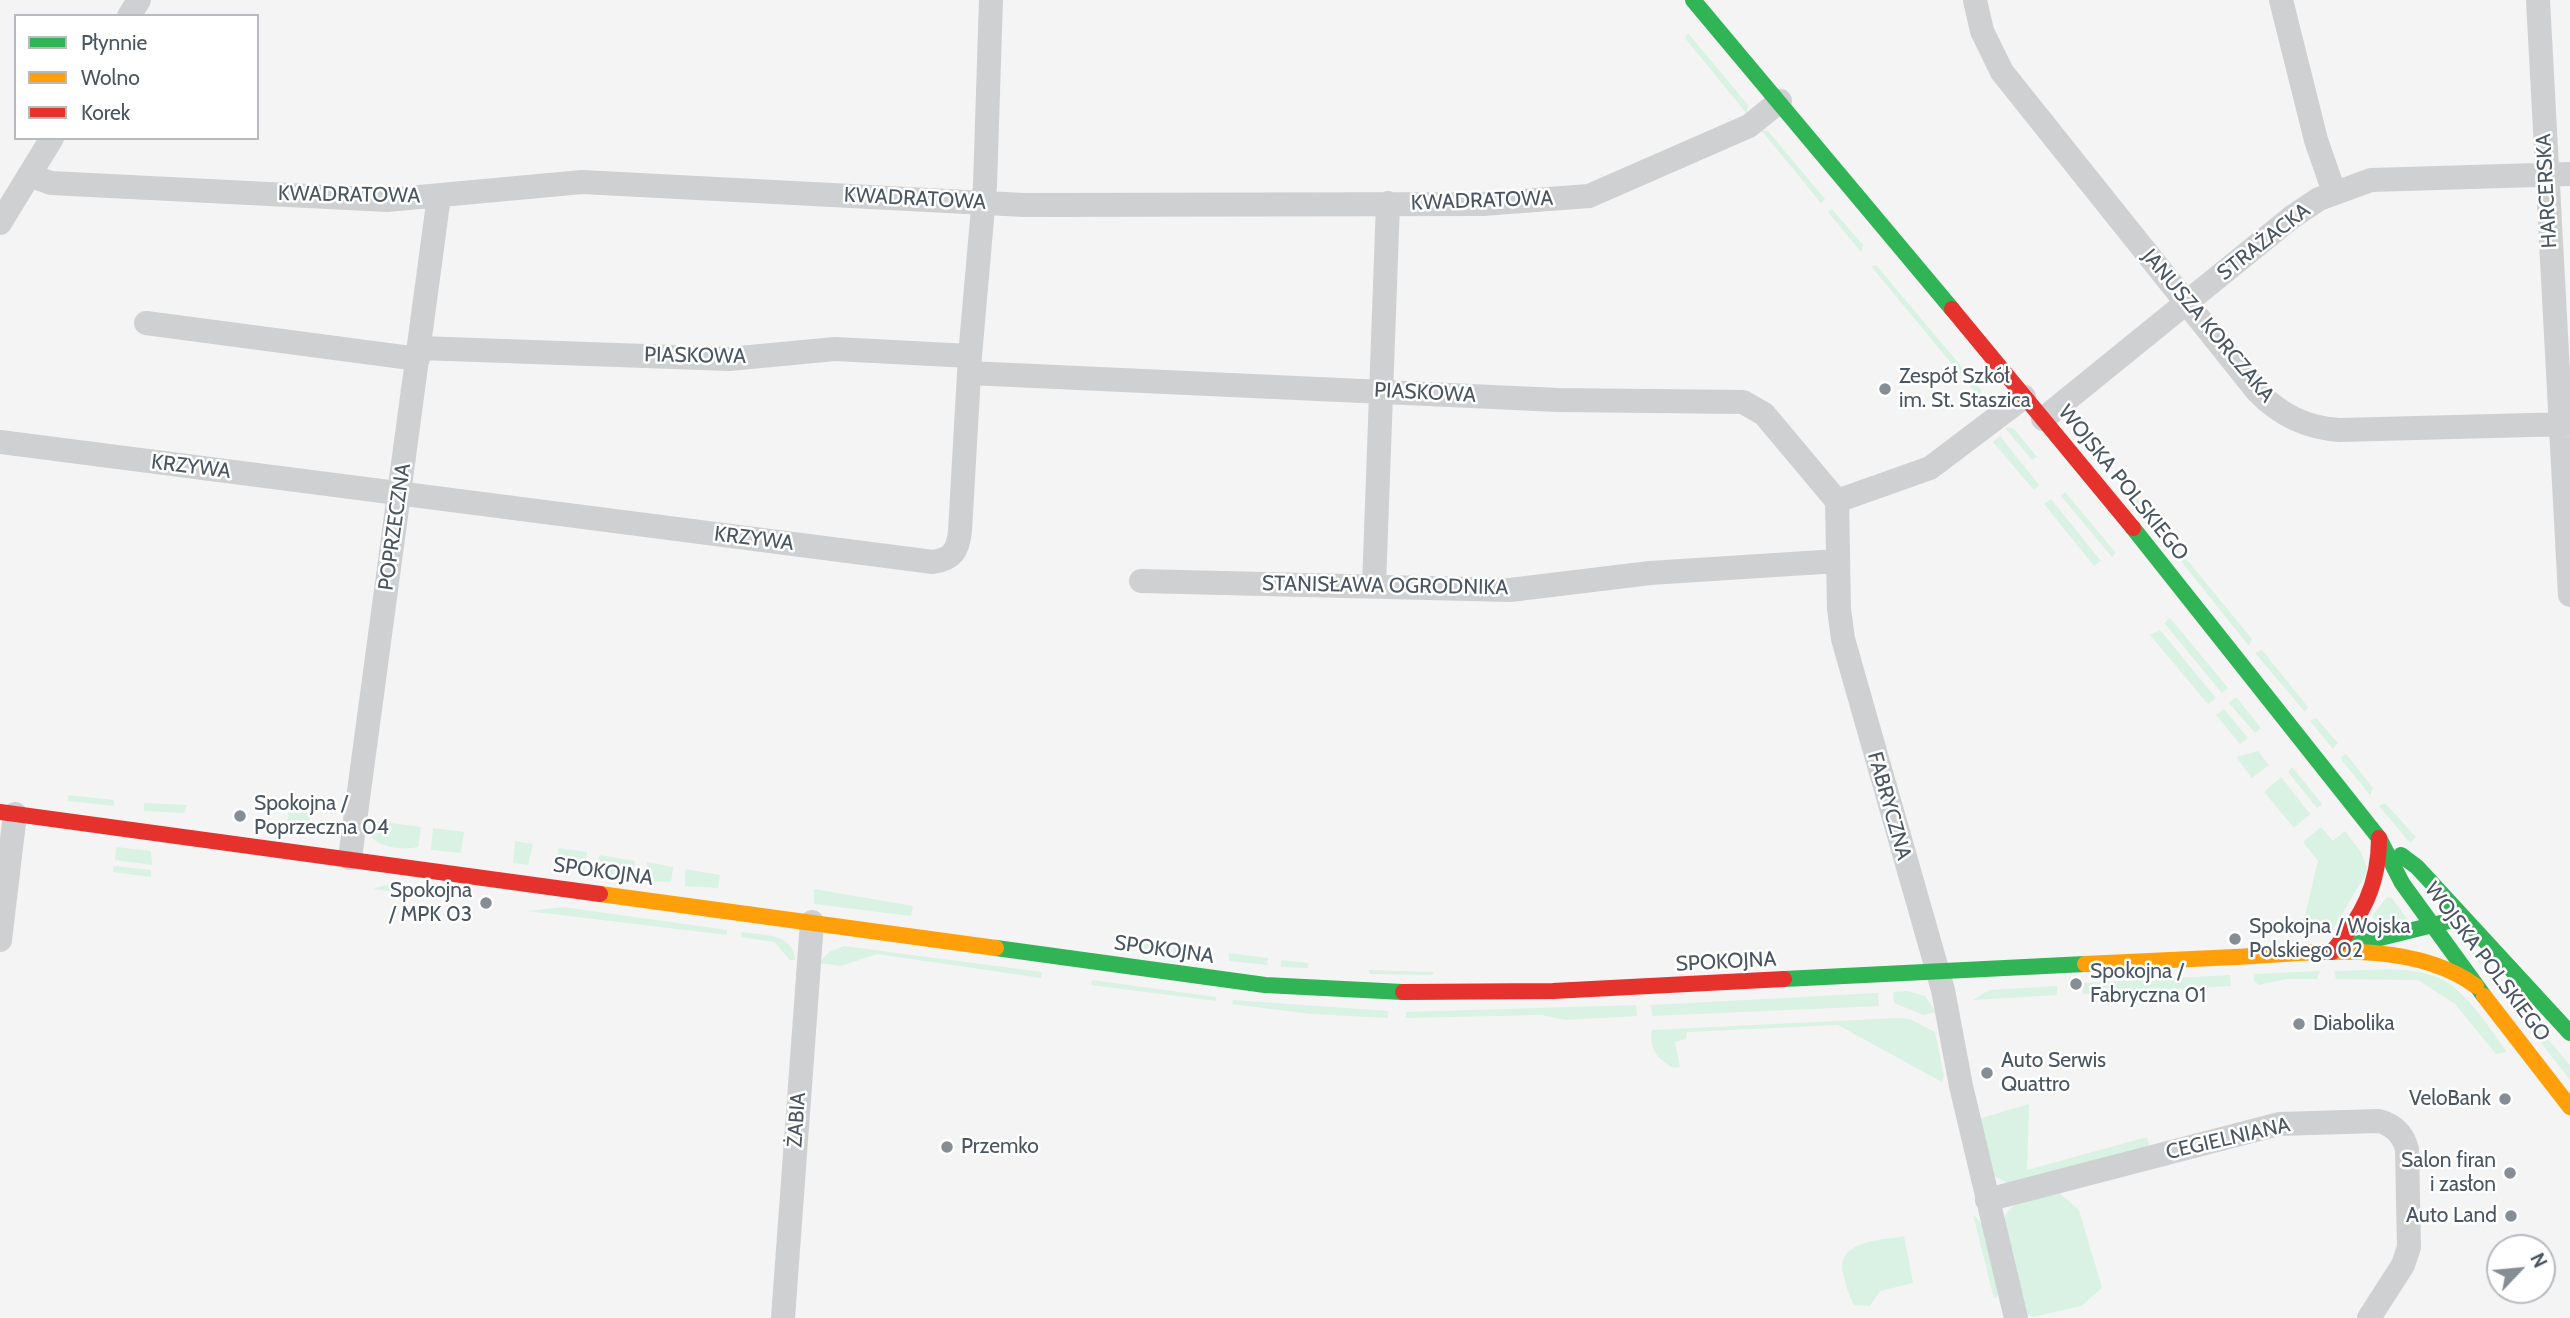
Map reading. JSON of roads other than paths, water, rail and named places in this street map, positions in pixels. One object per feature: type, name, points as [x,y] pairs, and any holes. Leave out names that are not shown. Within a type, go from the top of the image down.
[{"type":"street","name":"KRZYWA","points":[[0,442],[923,561],[944,561],[952,557],[959,542],[982,203],[991,0]]},
{"type":"street","name":"WOJSKA POLSKIEGO","points":[[1693,0],[2043,419],[2379,838],[2402,883],[2476,986],[2570,1107]]},
{"type":"street","name":"JANUSZA KORCZAKA","points":[[1975,0],[1982,32],[2001,72],[2265,399],[2305,424],[2347,430],[2566,424]]},
{"type":"street","points":[[2281,0],[2316,140],[2334,192]]},
{"type":"street","name":"HARCERSKA","points":[[2538,0],[2545,175],[2566,424],[2570,595]]},
{"type":"street","name":"KWADRATOWA","points":[[29,175],[51,183],[387,200],[556,182],[582,182],[982,203],[1483,204],[1589,196],[1749,125],[1780,102]]},
{"type":"street","points":[[0,223],[51,140]]},
{"type":"street","name":"STRAŻACKA","points":[[2043,419],[2292,218],[2334,192],[2371,180],[2570,174]]},
{"type":"street","name":"POPRZECZNA","points":[[350,858],[439,196]]},
{"type":"street","points":[[1374,586],[1388,203]]},
{"type":"street","name":"PIASKOWA","points":[[146,323],[419,354],[729,359],[835,349],[969,365],[1383,391],[1558,400],[1751,404],[1764,414],[1837,500]]},
{"type":"street","points":[[1837,500],[1930,468],[2024,397]]},
{"type":"street","name":"FABRYCZNA","points":[[1837,500],[1839,616],[1846,654],[1943,990],[1987,1200],[2016,1318]]},
{"type":"street","name":"STANISŁAWA OGRODNIKA","points":[[1141,581],[1510,590],[1650,573],[1838,561]]},
{"type":"street","points":[[0,940],[8,813]]},
{"type":"street","name":"SPOKOJNA","points":[[8,813],[1265,985],[1364,992],[1456,995],[2332,952],[2442,966],[2460,974],[2476,986]]},
{"type":"street","name":"WOJSKA POLSKIEGO","points":[[2379,838],[2417,867],[2570,1033]]},
{"type":"street","points":[[2332,952],[2350,933],[2371,901],[2380,864],[2379,838]]},
{"type":"street","name":"SPOKOJNA","points":[[2332,952],[2359,941],[2463,918]]},
{"type":"street","name":"ŻABIA","points":[[783,1318],[812,922]]},
{"type":"street","name":"CEGIELNIANA","points":[[1987,1200],[2279,1124],[2379,1121],[2389,1124],[2404,1140],[2411,1234],[2403,1265],[2369,1318]]},
{"type":"place","name":"Zespół Szkół im. St. Staszica","points":[[1885,389]]},
{"type":"place","name":"Spokojna / Poprzeczna 04","points":[[240,816]]},
{"type":"place","name":"Spokojna / MPK 03","points":[[486,903]]},
{"type":"place","name":"Spokojna / Wojska Polskiego 02","points":[[2235,939]]},
{"type":"place","name":"Spokojna / Fabryczna 01","points":[[2076,984]]},
{"type":"place","name":"Diabolika","points":[[2299,1024]]},
{"type":"place","name":"Auto Serwis Quattro","points":[[1987,1073]]},
{"type":"place","name":"VeloBank","points":[[2505,1099]]},
{"type":"place","name":"Przemko","points":[[947,1147]]},
{"type":"place","name":"Salon firan i zasłon","points":[[2510,1173]]},
{"type":"place","name":"Auto Land","points":[[2511,1216]]}]
